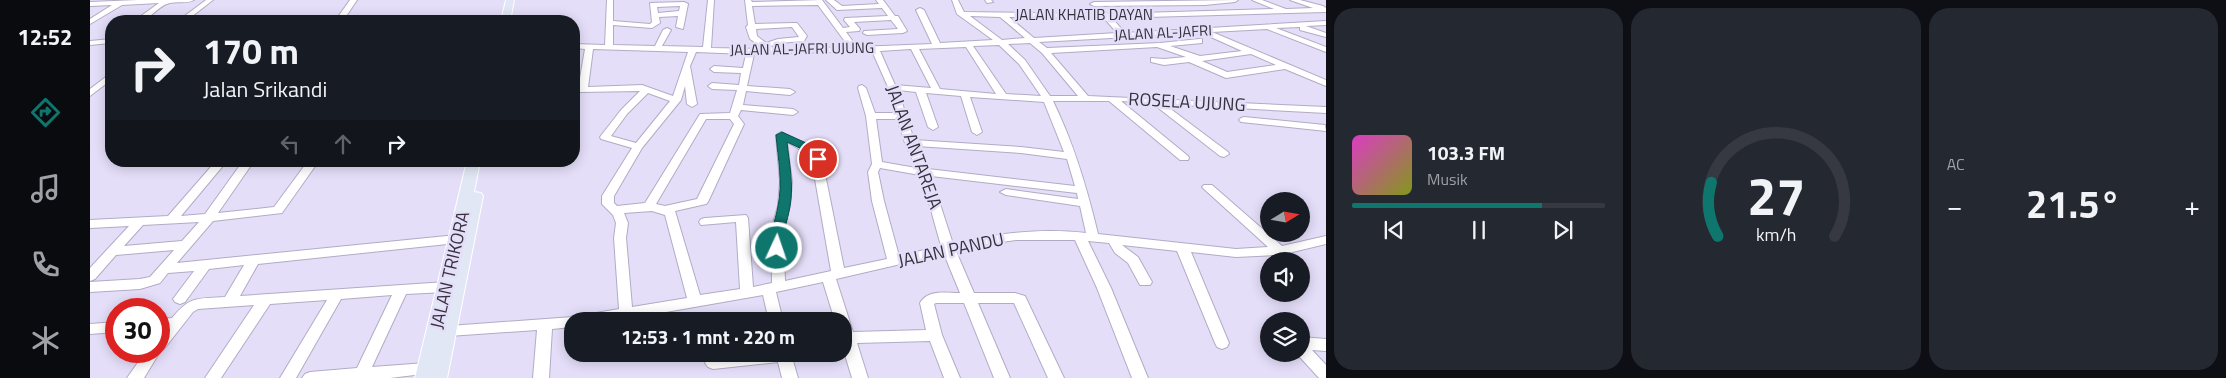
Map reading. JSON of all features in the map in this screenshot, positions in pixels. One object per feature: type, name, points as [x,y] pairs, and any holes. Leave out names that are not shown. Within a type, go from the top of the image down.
[{"type":"main road","points":[[507,15],[510,0]]},
{"type":"main road","points":[[514,15],[516,0]]},
{"type":"main road","name":"JALAN TRIKORA","points":[[430,375],[446,287],[473,167]]},
{"type":"main road","name":"JALAN TRIKORA","points":[[430,375],[449,331],[482,167]]},
{"type":"street","points":[[90,3],[191,0]]},
{"type":"street","points":[[190,15],[210,0]]},
{"type":"street","points":[[343,15],[354,0]]},
{"type":"street","points":[[609,46],[610,0]]},
{"type":"street","points":[[707,49],[711,0]]},
{"type":"street","points":[[829,0],[840,8],[882,3],[903,31],[867,33]]},
{"type":"street","points":[[955,0],[957,8],[963,14],[1022,61],[1036,78],[1048,100],[1082,190],[1085,203],[1086,237],[1095,265],[1114,320],[1141,378]]},
{"type":"street","points":[[1093,2],[1197,4],[1235,0]]},
{"type":"street","points":[[1254,0],[1292,13]]},
{"type":"street","points":[[1293,0],[1326,10]]},
{"type":"street","points":[[90,22],[122,1]]},
{"type":"street","points":[[147,15],[168,1]]},
{"type":"street","points":[[774,52],[753,37],[750,28],[748,2],[819,1],[854,49]]},
{"type":"street","points":[[611,23],[652,26],[656,23],[652,3],[684,2],[680,27]]},
{"type":"street","points":[[1093,2],[1123,36]]},
{"type":"street","points":[[919,5],[937,46]]},
{"type":"street","name":"JALAN KHATIB DAYAN","points":[[963,14],[1106,16],[1292,13],[1326,10]]},
{"type":"street","points":[[655,14],[683,13]]},
{"type":"street","points":[[1002,15],[1045,51],[1086,99]]},
{"type":"street","points":[[840,30],[856,29],[848,20],[895,18]]},
{"type":"street","name":"JALAN AL-JAFRI","points":[[1000,42],[1204,32],[1326,23]]},
{"type":"street","points":[[750,28],[794,25],[803,36],[801,40],[771,43],[765,46]]},
{"type":"street","points":[[1296,25],[1326,36]]},
{"type":"street","points":[[1267,27],[1326,50]]},
{"type":"street","points":[[658,47],[667,30]]},
{"type":"street","points":[[1204,32],[1326,83]]},
{"type":"street","points":[[1045,51],[1161,45],[1199,40]]},
{"type":"street","points":[[90,43],[105,42]]},
{"type":"street","name":"JALAN AL-JAFRI UJUNG","points":[[580,46],[774,52],[1000,42]]},
{"type":"street","points":[[968,44],[1003,97]]},
{"type":"street","points":[[1161,45],[1226,75],[1286,66]]},
{"type":"street","points":[[589,46],[582,88],[584,91],[634,87],[647,89],[676,100]]},
{"type":"street","points":[[913,46],[937,91]]},
{"type":"street","name":"JALAN ANTAREJA","points":[[875,48],[892,86],[910,143],[922,172],[930,185],[948,248],[1002,378]]},
{"type":"street","points":[[626,312],[620,238],[622,223],[615,210],[608,204],[608,196],[638,146],[676,100],[693,49]]},
{"type":"street","points":[[615,210],[648,208],[667,210],[702,202],[737,115],[750,50]]},
{"type":"street","points":[[1154,60],[1164,62],[1251,52]]},
{"type":"street","points":[[686,66],[692,104]]},
{"type":"street","points":[[580,68],[585,68]]},
{"type":"street","points":[[714,69],[746,71]]},
{"type":"street","points":[[90,93],[105,81]]},
{"type":"street","points":[[712,86],[790,92]]},
{"type":"street","name":"ROSELA UJUNG","points":[[892,86],[965,95],[1048,100],[1111,98],[1326,110]]},
{"type":"street","points":[[862,88],[871,116],[877,164],[873,172],[874,181],[894,262]]},
{"type":"street","points":[[638,146],[605,137],[624,112],[647,89]]},
{"type":"street","points":[[920,89],[933,127]]},
{"type":"street","points":[[965,95],[977,132]]},
{"type":"street","points":[[1111,98],[1184,158]]},
{"type":"street","points":[[1155,101],[1224,154]]},
{"type":"street","points":[[1302,109],[1325,129]]},
{"type":"street","points":[[648,208],[703,116],[793,112]]},
{"type":"street","points":[[871,116],[902,116]]},
{"type":"street","points":[[1244,120],[1325,129]]},
{"type":"street","points":[[775,312],[774,287],[777,230],[784,206],[786,182],[782,135],[816,154],[833,274],[842,312]]},
{"type":"street","points":[[910,143],[1011,149],[1070,156]]},
{"type":"street","points":[[877,164],[922,172],[1082,190]]},
{"type":"street","points":[[173,218],[217,167]]},
{"type":"street","points":[[90,287],[148,282],[166,269],[209,218],[245,167]]},
{"type":"street","points":[[90,224],[139,222],[173,218],[209,218],[278,210],[308,167]]},
{"type":"street","points":[[1208,187],[1280,252]]},
{"type":"street","points":[[1006,192],[1085,203]]},
{"type":"street","points":[[667,210],[672,216],[695,302]]},
{"type":"street","points":[[705,222],[742,218],[746,293]]},
{"type":"street","points":[[90,276],[139,222]]},
{"type":"street","name":"JALAN PANDU","points":[[638,312],[746,293],[894,262],[981,240],[1016,236],[1086,237],[1236,253],[1260,252]]},
{"type":"street","points":[[166,269],[457,240]]},
{"type":"street","points":[[1113,240],[1119,250],[1133,260],[1145,282]]},
{"type":"street","points":[[1320,240],[1326,250]]},
{"type":"street","name":"JALAN PANDU","points":[[1280,252],[1320,240]]},
{"type":"street","points":[[113,251],[187,245]]},
{"type":"street","points":[[1182,247],[1222,342]]},
{"type":"street","points":[[231,299],[254,260]]},
{"type":"street","points":[[180,299],[205,265]]},
{"type":"street","points":[[170,329],[193,305],[446,287]]},
{"type":"street","points":[[361,375],[402,289]]},
{"type":"street","points":[[288,378],[337,294]]},
{"type":"street","points":[[952,378],[935,335],[928,301],[933,298],[1016,298],[1020,300],[1056,378]]},
{"type":"street","points":[[213,378],[265,300]]},
{"type":"street","points":[[170,323],[174,323]]},
{"type":"street","points":[[449,331],[564,323]]},
{"type":"street","points":[[541,378],[545,324]]},
{"type":"street","points":[[90,329],[105,328]]},
{"type":"street","points":[[852,338],[935,335]]},
{"type":"street","points":[[1310,344],[1326,345]]},
{"type":"street","points":[[852,351],[860,378]]},
{"type":"street","points":[[1310,358],[1326,375]]},
{"type":"street","points":[[713,363],[722,362]]},
{"type":"street","points":[[786,362],[790,378]]},
{"type":"street","points":[[134,378],[145,363]]},
{"type":"street","points":[[310,378],[361,375],[430,375]]},
{"type":"route","points":[[777,248],[777,230],[784,206],[786,182],[782,135],[812,150],[818,159]]}]
